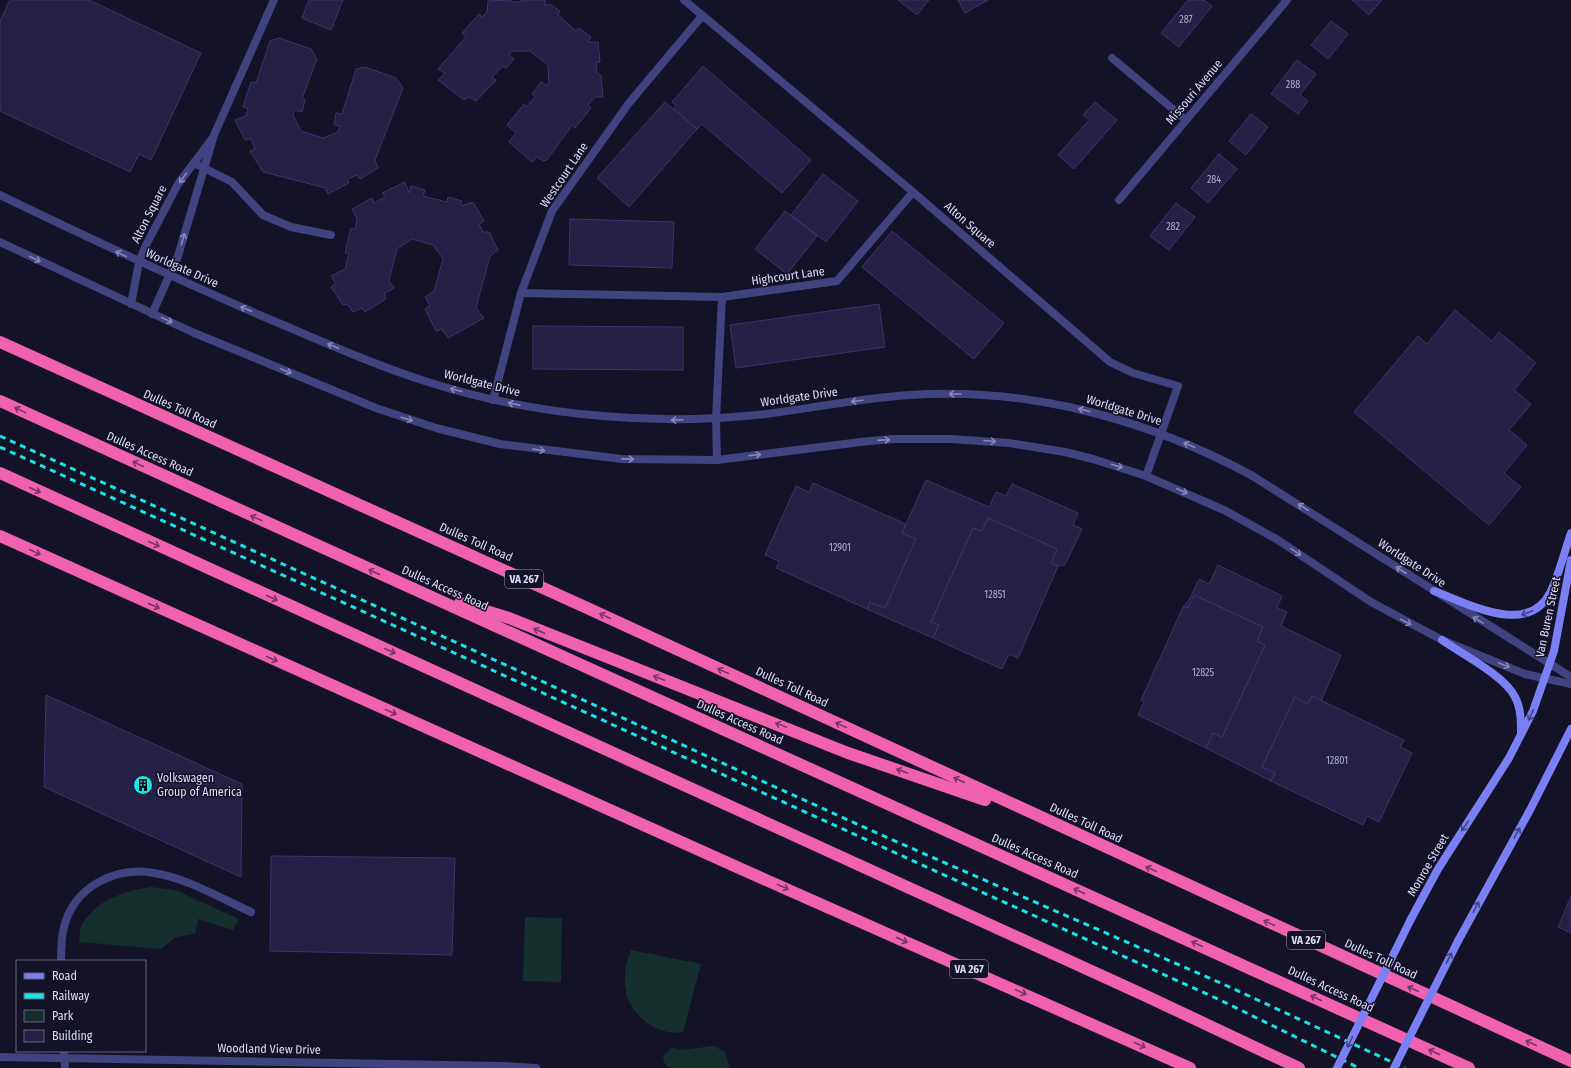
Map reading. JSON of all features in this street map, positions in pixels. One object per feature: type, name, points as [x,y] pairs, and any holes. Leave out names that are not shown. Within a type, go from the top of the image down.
[{"type":"highway","name":"Dulles Toll Road","points":[[0,342],[578,603],[1045,820],[1570,1061]]},
{"type":"highway","name":"Dulles Access Road","points":[[0,401],[1469,1068]]},
{"type":"highway","points":[[0,473],[1146,996],[1299,1068]]},
{"type":"highway","name":"VA 267","points":[[0,536],[748,872],[1190,1068]]},
{"type":"highway","points":[[410,588],[509,618],[848,753],[1045,820]]},
{"type":"main road","points":[[1434,591],[1503,615],[1520,616],[1530,612],[1540,605],[1549,594],[1571,533]]},
{"type":"main road","name":"Van Buren Street","points":[[1546,679],[1559,630],[1571,560]]},
{"type":"main road","points":[[1442,640],[1495,676],[1515,695],[1520,709],[1521,736]]},
{"type":"main road","name":"Monroe Street","points":[[1337,1068],[1411,919],[1438,869],[1495,782],[1521,736],[1546,679]]},
{"type":"main road","points":[[1394,1068],[1458,941],[1530,810],[1571,729]]},
{"type":"street","name":"Alton Square","points":[[152,314],[178,256],[206,167],[214,135],[274,0]]},
{"type":"street","name":"Alton Square","points":[[684,0],[913,192],[1110,362],[1133,373],[1178,386],[1146,476]]},
{"type":"street","name":"Missouri Avenue","points":[[1119,200],[1287,0]]},
{"type":"street","name":"Westcourt Lane","points":[[494,400],[521,293],[552,211],[629,103],[702,16]]},
{"type":"street","points":[[1112,58],[1186,120]]},
{"type":"street","name":"Alton Square","points":[[131,304],[139,262],[146,245],[178,184],[214,135]]},
{"type":"street","points":[[194,163],[206,167],[232,182],[263,215],[291,226],[331,235]]},
{"type":"street","name":"Highcourt Lane","points":[[521,293],[722,298],[837,281],[913,192]]},
{"type":"street","name":"Worldgate Drive","points":[[0,195],[169,276],[368,361],[429,383],[494,400],[536,408],[603,416],[665,420],[716,418],[909,395],[966,394],[1022,399],[1071,407],[1120,420],[1202,450],[1257,479],[1571,677]]},
{"type":"street","points":[[0,242],[152,314],[376,408],[436,428],[500,444],[622,459],[716,460],[869,441],[951,439],[1009,443],[1058,451],[1092,459],[1146,476],[1201,499],[1252,524],[1371,602],[1442,640],[1525,674],[1571,684]]},
{"type":"street","points":[[716,460],[716,418],[722,298]]},
{"type":"street","points":[[61,960],[64,927],[69,913],[78,899],[88,888],[102,879],[118,873],[136,871],[155,873],[177,879],[251,912]]},
{"type":"street","points":[[64,1054],[64,1068]]},
{"type":"street","name":"Woodland View Drive","points":[[0,1057],[64,1054],[428,1066],[536,1068]]},
{"type":"green space","points":[[151,887],[175,890],[239,919],[233,930],[198,919],[195,934],[176,937],[161,949],[79,942],[81,927],[94,910],[111,898],[131,891]]},
{"type":"green space","points":[[525,917],[562,918],[561,982],[523,981]]},
{"type":"green space","points":[[631,950],[701,964],[683,1032],[676,1033],[663,1031],[656,1028],[645,1022],[631,1005],[627,995],[625,973]]},
{"type":"green space","points":[[714,1046],[725,1052],[730,1068],[669,1068],[664,1062],[663,1056],[673,1047],[680,1050]]},
{"type":"building","points":[[10,0],[89,0],[201,53],[151,160],[139,154],[130,172],[0,111],[0,21]]},
{"type":"building","points":[[309,0],[343,0],[331,30],[302,18]]},
{"type":"building","points":[[511,0],[511,2],[521,2],[521,0],[545,0],[545,6],[550,4],[560,11],[558,15],[576,31],[579,28],[591,37],[588,42],[598,42],[600,62],[596,63],[597,73],[601,75],[603,97],[595,97],[588,105],[591,108],[575,128],[572,125],[547,160],[543,161],[537,157],[532,162],[509,142],[516,133],[507,125],[524,104],[526,107],[535,97],[532,94],[541,82],[548,86],[549,83],[548,65],[530,51],[511,51],[509,55],[514,59],[506,68],[503,66],[492,77],[496,80],[476,101],[469,97],[464,100],[438,80],[445,73],[438,69],[466,37],[462,33],[479,14],[482,17],[487,12],[488,1]]},
{"type":"building","points":[[898,0],[929,0],[917,15]]},
{"type":"building","points":[[958,0],[988,0],[965,13]]},
{"type":"building","points":[[1188,0],[1204,0],[1212,6],[1179,47],[1161,33]]},
{"type":"building","points":[[1352,0],[1382,0],[1369,15]]},
{"type":"building","points":[[1331,21],[1348,34],[1328,59],[1311,45]]},
{"type":"building","points":[[279,38],[311,49],[317,59],[302,99],[305,100],[302,112],[294,110],[293,115],[301,131],[323,138],[338,132],[340,126],[334,125],[336,113],[342,114],[356,69],[365,67],[396,78],[403,88],[375,160],[378,168],[360,179],[357,175],[348,179],[349,183],[328,194],[326,188],[263,172],[250,151],[255,149],[251,139],[245,140],[235,120],[246,116],[248,109],[243,107],[251,82],[256,83],[270,41]]},
{"type":"building","points":[[1297,60],[1316,74],[1300,95],[1308,101],[1298,114],[1271,94]]},
{"type":"building","points":[[703,66],[811,160],[782,193],[702,124],[697,129],[674,109],[676,105],[672,102]]},
{"type":"building","points":[[665,102],[697,129],[629,207],[597,178]]},
{"type":"building","points":[[1095,102],[1117,120],[1074,169],[1058,155],[1089,120],[1083,115]]},
{"type":"building","points":[[1251,114],[1268,127],[1246,155],[1229,141]]},
{"type":"building","points":[[1219,154],[1237,169],[1208,203],[1191,188]]},
{"type":"building","points":[[823,174],[858,201],[826,242],[791,215]]},
{"type":"building","points":[[405,182],[409,193],[411,186],[425,190],[423,196],[447,202],[448,197],[462,201],[461,206],[473,202],[484,221],[479,224],[483,232],[489,232],[498,250],[490,256],[476,308],[484,318],[448,338],[442,329],[436,331],[425,309],[430,306],[425,297],[434,291],[443,259],[433,245],[412,239],[397,249],[389,281],[394,288],[384,294],[386,299],[365,312],[362,308],[353,312],[347,304],[343,305],[331,287],[336,284],[331,276],[345,269],[349,254],[345,253],[351,228],[355,229],[357,219],[352,209],[372,198],[374,203],[385,197],[382,193]]},
{"type":"building","points":[[1176,203],[1195,217],[1169,250],[1150,236]]},
{"type":"building","points":[[785,211],[817,236],[787,274],[755,249]]},
{"type":"building","points":[[570,219],[674,222],[672,268],[569,265]]},
{"type":"building","points":[[892,231],[1004,323],[974,359],[862,267]]},
{"type":"building","points":[[879,304],[885,347],[736,368],[730,325]]},
{"type":"building","points":[[1455,310],[1492,341],[1499,332],[1536,363],[1514,390],[1531,404],[1509,430],[1527,445],[1504,473],[1521,487],[1489,525],[1354,412],[1418,336],[1427,344]]},
{"type":"building","points":[[533,326],[683,327],[683,370],[533,369]]},
{"type":"building","points":[[926,480],[989,507],[996,492],[1006,496],[1012,484],[1078,513],[1073,525],[1082,529],[1065,565],[1058,566],[1051,563],[1057,549],[988,518],[982,531],[973,528],[931,622],[939,625],[933,638],[867,609],[870,602],[885,608],[916,539],[902,533]]},
{"type":"building","points":[[813,483],[906,524],[902,533],[916,539],[885,608],[870,602],[867,609],[776,568],[779,561],[765,555],[796,486],[809,492]]},
{"type":"building","points":[[988,518],[1057,549],[1051,563],[1058,566],[1018,658],[1009,654],[1002,669],[933,638],[939,625],[931,622],[973,528],[982,531]]},
{"type":"building","points":[[1218,565],[1282,596],[1277,608],[1287,612],[1281,626],[1341,655],[1321,701],[1312,696],[1308,704],[1295,697],[1262,767],[1275,773],[1271,781],[1206,748],[1213,733],[1222,737],[1265,645],[1257,641],[1263,627],[1194,595],[1188,608],[1183,607],[1189,600],[1199,579],[1209,584]]},
{"type":"building","points":[[1194,595],[1263,627],[1257,641],[1265,645],[1222,737],[1213,733],[1206,748],[1138,715],[1144,702],[1141,700],[1183,607],[1188,608]]},
{"type":"building","name":"Volkswagen Group of America","points":[[46,695],[242,784],[241,877],[44,787]]},
{"type":"building","points":[[1312,696],[1404,740],[1400,747],[1412,753],[1379,822],[1367,816],[1363,825],[1271,781],[1275,773],[1262,767],[1295,697],[1308,704]]},
{"type":"building","points":[[271,856],[455,858],[452,955],[270,951]]},
{"type":"building","points":[[1571,896],[1571,933],[1558,927]]},
{"type":"railway","points":[[0,436],[888,838],[1223,984],[1405,1068]]},
{"type":"railway","points":[[0,447],[1220,1000],[1359,1068]]},
{"type":"place","name":"Volkswagen Group of America","points":[[143,785]]}]
